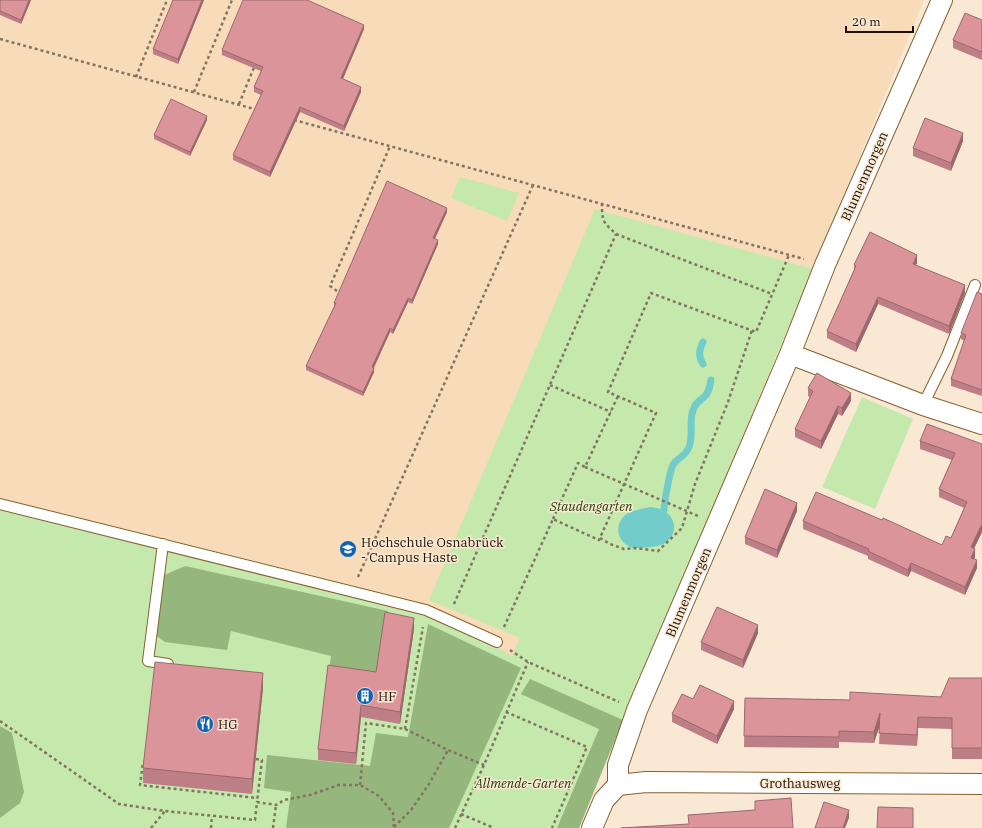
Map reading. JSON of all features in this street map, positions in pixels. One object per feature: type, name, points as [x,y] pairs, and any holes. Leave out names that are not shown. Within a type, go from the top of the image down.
[{"type":"street","name":"Blumenmorgen","points":[[618,785],[618,765],[637,710],[790,354],[825,265],[942,0]]},
{"type":"street","points":[[790,354],[923,405],[982,424]]},
{"type":"street","name":"Grothausweg","points":[[618,785],[646,782],[982,784]]},
{"type":"street","points":[[592,828],[604,800],[618,785]]},
{"type":"lane","points":[[923,405],[947,356],[975,285]]},
{"type":"lane","points":[[0,504],[426,610],[497,642]]},
{"type":"lane","points":[[163,544],[148,661],[179,665]]},
{"type":"path","points":[[136,76],[167,0]]},
{"type":"path","points":[[194,92],[232,0]]},
{"type":"path","points":[[0,39],[261,111]]},
{"type":"path","points":[[238,104],[256,63]]},
{"type":"path","points":[[292,119],[825,265]]},
{"type":"path","points":[[337,291],[330,286],[359,222],[390,146]]},
{"type":"path","points":[[352,591],[533,185]]},
{"type":"path","points":[[602,204],[602,218],[606,225],[616,234],[772,294]]},
{"type":"path","points":[[447,619],[616,234]]},
{"type":"path","points":[[600,538],[656,413],[608,392],[651,293],[756,332],[789,255]]},
{"type":"path","points":[[553,519],[599,540],[600,538],[610,544],[624,549],[635,548],[647,551],[658,551],[682,528],[695,484],[728,402],[752,330]]},
{"type":"path","points":[[550,385],[611,412]]},
{"type":"path","points":[[585,466],[618,396]]},
{"type":"path","points":[[637,710],[528,662],[497,642],[578,463],[700,517]]},
{"type":"path","points":[[405,729],[426,610]]},
{"type":"path","points":[[455,828],[528,662]]},
{"type":"path","points":[[506,712],[586,747],[552,828]]},
{"type":"path","points":[[360,785],[367,717]]},
{"type":"path","points":[[0,721],[119,804],[165,811],[255,820],[262,760],[256,759]]},
{"type":"path","points":[[366,723],[405,729],[448,750],[484,765]]},
{"type":"path","points":[[394,828],[411,810],[425,790],[448,750]]},
{"type":"path","points":[[146,762],[143,762],[140,785],[257,798]]},
{"type":"path","points":[[257,802],[276,805],[284,800],[310,795],[339,785],[360,785],[379,796],[393,813],[394,828]]},
{"type":"path","points":[[273,828],[276,805]]},
{"type":"path","points":[[151,828],[165,811]]},
{"type":"path","points":[[461,814],[494,828]]},
{"type":"path","points":[[211,828],[212,816]]},
{"type":"shaded area","name":"Hochschule Osnabrück - Campus Haste","points":[[0,0],[924,0],[823,246],[579,828],[0,828]]},
{"type":"green space","points":[[460,177],[519,193],[507,221],[451,198]]},
{"type":"green space","points":[[595,209],[813,269],[579,828],[0,828],[0,507],[418,612],[495,646],[512,656],[520,638],[429,600]]},
{"type":"green space","points":[[862,397],[913,419],[875,509],[822,487]]},
{"type":"green space","points":[[185,566],[388,611],[376,687],[328,677],[331,656],[231,631],[227,650],[165,642],[155,635],[162,576]]},
{"type":"green space","points":[[428,624],[521,668],[449,828],[286,828],[291,792],[264,788],[267,755],[370,766],[376,733],[408,737]]},
{"type":"green space","points":[[530,679],[623,720],[579,828],[557,828],[599,729],[521,694]]},
{"type":"green space","points":[[0,726],[12,733],[24,792],[20,803],[0,818]]},
{"type":"water","points":[[650,507],[666,512],[671,517],[674,523],[672,535],[668,541],[661,545],[645,548],[630,547],[622,541],[618,531],[620,521],[630,512]]},
{"type":"building","points":[[0,0],[29,0],[21,20],[0,11]]},
{"type":"building","points":[[173,0],[202,0],[178,59],[153,49]]},
{"type":"building","points":[[243,0],[307,0],[364,25],[341,78],[361,87],[344,126],[300,107],[270,172],[233,155],[263,91],[254,87],[263,67],[222,50]]},
{"type":"building","points":[[965,13],[982,20],[982,52],[953,40]]},
{"type":"building","points":[[171,99],[207,116],[190,152],[154,135]]},
{"type":"building","points":[[925,118],[963,133],[951,163],[913,148]]},
{"type":"building","points":[[387,181],[447,208],[433,238],[438,240],[412,300],[408,298],[393,330],[390,328],[372,367],[374,368],[363,392],[306,366],[336,303],[334,303]]},
{"type":"building","points":[[870,232],[917,255],[913,264],[965,285],[949,326],[878,297],[856,344],[827,331],[856,266],[854,265]]},
{"type":"building","points":[[977,292],[982,294],[982,390],[951,379],[966,335],[961,333]]},
{"type":"building","points":[[817,373],[851,393],[842,408],[838,406],[821,441],[795,429],[813,391],[808,388]]},
{"type":"building","points":[[927,424],[982,444],[982,524],[971,547],[975,549],[971,558],[977,560],[965,587],[911,563],[908,570],[868,551],[869,549],[803,521],[816,492],[882,520],[883,518],[942,545],[946,536],[951,538],[967,502],[939,489],[955,453],[920,441]]},
{"type":"building","points":[[765,489],[797,503],[777,550],[745,537]]},
{"type":"building","points":[[717,607],[758,625],[743,660],[701,642]]},
{"type":"building","name":"HF","points":[[385,612],[414,618],[400,712],[361,705],[356,753],[318,749],[328,665],[376,672]]},
{"type":"building","name":"HG","points":[[155,662],[263,673],[252,779],[143,768]]},
{"type":"building","points":[[949,678],[982,678],[982,748],[952,748],[952,718],[918,717],[917,735],[879,733],[880,713],[874,732],[839,731],[839,737],[744,736],[745,698],[850,700],[850,692],[941,697]]},
{"type":"building","points":[[700,685],[734,701],[717,736],[672,714],[682,694],[693,699]]},
{"type":"building","points":[[791,798],[793,828],[621,828],[689,824],[688,815],[755,810],[755,801]]},
{"type":"building","points":[[824,802],[849,810],[843,828],[815,828]]},
{"type":"building","points":[[878,807],[913,808],[913,828],[877,828]]},
{"type":"waterway","points":[[703,342],[700,358],[703,364]]},
{"type":"waterway","points":[[664,510],[667,487],[673,465],[686,453],[689,447],[692,412],[696,404],[707,394],[711,380]]},
{"type":"place","name":"Hochschule Osnabrück - Campus Haste","points":[[348,549]]},
{"type":"place","name":"HF","points":[[365,696]]},
{"type":"place","name":"HG","points":[[205,724]]},
{"type":"park label","name":"Staudengarten","points":[[591,506]]},
{"type":"park label","name":"Allmende-Garten","points":[[523,783]]}]
